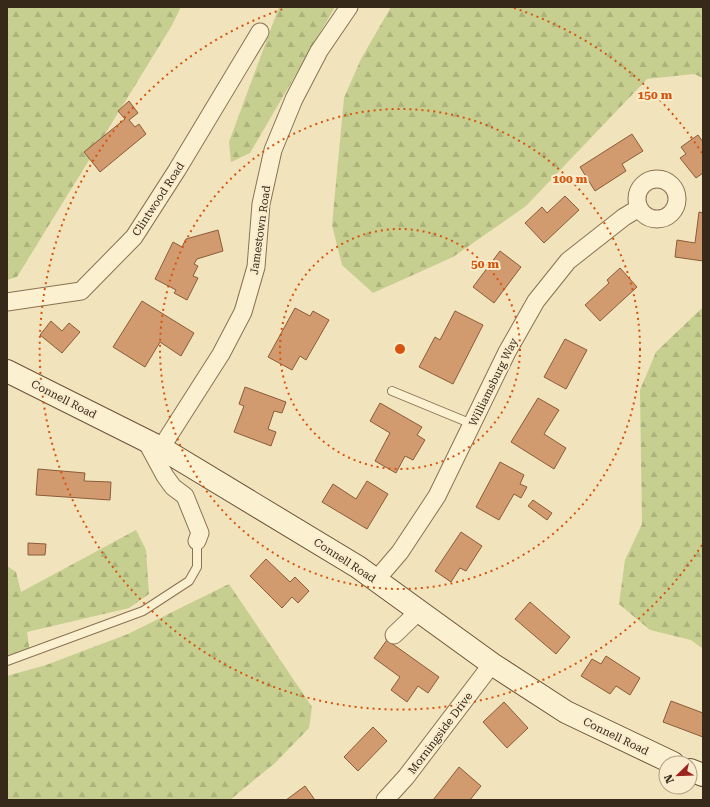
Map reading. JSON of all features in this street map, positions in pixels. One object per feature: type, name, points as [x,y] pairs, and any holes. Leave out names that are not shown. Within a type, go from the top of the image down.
[{"type":"main road","name":"Connell Road","points":[[7,371],[153,444],[351,563],[492,664],[566,712],[658,756]]},
{"type":"street","name":"Jamestown Road","points":[[153,444],[221,354],[243,312],[256,267],[261,204],[273,150],[294,99],[319,51],[348,7]]},
{"type":"street","name":"Clintwood Road","points":[[7,302],[81,291],[134,237],[177,170],[260,32]]},
{"type":"street","name":"Williamsburg Way","points":[[376,580],[400,552],[437,496],[506,352],[536,300],[568,261],[624,217],[639,208]]},
{"type":"street","points":[[153,444],[165,476],[173,487],[185,496],[200,533],[197,541]]},
{"type":"street","points":[[394,635],[419,611]]},
{"type":"street","name":"Morningside Drive","points":[[385,800],[406,777],[492,664]]},
{"type":"lane","points":[[392,391],[472,424]]},
{"type":"lane","points":[[7,661],[143,611],[189,581],[197,567],[197,541]]},
{"type":"green space","points":[[7,7],[181,7],[171,27],[17,277],[7,280]]},
{"type":"green space","points":[[279,7],[335,7],[250,153],[231,162],[229,142]]},
{"type":"green space","points":[[391,7],[703,7],[703,78],[694,74],[647,79],[526,206],[453,257],[373,293],[342,265],[332,225],[344,98],[361,59]]},
{"type":"green space","points":[[703,307],[703,649],[691,640],[650,630],[619,604],[625,560],[642,524],[640,390],[656,352]]},
{"type":"green space","points":[[136,530],[146,550],[149,594],[129,608],[27,632],[30,653],[7,658],[7,566],[16,572],[21,592]]},
{"type":"green space","points":[[229,584],[312,707],[309,728],[275,763],[230,800],[7,800],[7,676],[46,665],[128,634]]},
{"type":"building","points":[[129,101],[138,113],[129,120],[135,127],[139,124],[146,134],[100,172],[84,152],[125,119],[118,111]]},
{"type":"building","points":[[632,134],[643,151],[622,164],[626,171],[595,191],[580,167]]},
{"type":"building","points":[[698,135],[703,142],[703,173],[696,178],[680,158],[686,154],[681,147]]},
{"type":"building","points":[[565,196],[579,210],[544,243],[525,223],[542,207],[547,213]]},
{"type":"building","points":[[699,212],[703,213],[703,261],[675,257],[677,240],[695,243]]},
{"type":"building","points":[[218,230],[223,251],[197,259],[194,264],[198,266],[193,276],[198,278],[187,300],[174,293],[176,290],[155,279],[173,242],[182,247],[186,239]]},
{"type":"building","points":[[500,251],[521,267],[494,303],[473,287]]},
{"type":"building","points":[[620,268],[637,287],[600,321],[585,305],[609,283],[607,280]]},
{"type":"building","points":[[142,301],[194,333],[181,356],[160,342],[145,367],[113,347]]},
{"type":"building","points":[[295,308],[310,316],[313,311],[329,320],[306,360],[300,356],[292,370],[268,357]]},
{"type":"building","points":[[455,311],[483,325],[453,384],[419,367],[435,337],[440,340]]},
{"type":"building","points":[[51,321],[62,331],[69,323],[80,332],[62,353],[40,335]]},
{"type":"building","points":[[565,339],[587,350],[566,389],[544,377]]},
{"type":"building","points":[[245,387],[286,402],[282,413],[274,411],[268,429],[276,432],[271,446],[234,432],[244,406],[239,404]]},
{"type":"building","points":[[538,398],[559,410],[544,434],[566,448],[554,469],[511,442]]},
{"type":"building","points":[[380,403],[422,427],[417,435],[425,440],[413,460],[405,456],[396,473],[375,461],[390,433],[370,421]]},
{"type":"building","points":[[500,462],[524,475],[520,484],[527,487],[521,498],[514,494],[499,520],[476,507]]},
{"type":"building","points":[[38,469],[85,473],[84,481],[111,482],[110,500],[36,495]]},
{"type":"building","points":[[367,481],[388,494],[367,529],[322,502],[333,484],[356,499]]},
{"type":"building","points":[[533,500],[552,513],[547,520],[528,506]]},
{"type":"building","points":[[461,532],[482,546],[466,571],[460,568],[451,582],[435,571]]},
{"type":"building","points":[[28,543],[46,544],[45,555],[28,555]]},
{"type":"building","points":[[266,559],[290,582],[295,577],[309,591],[298,603],[292,597],[282,608],[250,576]]},
{"type":"building","points":[[530,602],[570,637],[556,654],[515,619]]},
{"type":"building","points":[[387,640],[439,677],[428,693],[418,686],[407,702],[391,690],[400,677],[374,658]]},
{"type":"building","points":[[606,656],[640,678],[630,695],[616,686],[610,694],[581,676],[592,659],[601,664]]},
{"type":"building","points":[[671,701],[703,713],[703,737],[663,722]]},
{"type":"building","points":[[504,702],[528,728],[507,748],[483,722]]},
{"type":"building","points":[[373,727],[387,741],[358,771],[344,757]]},
{"type":"building","points":[[459,767],[481,786],[470,800],[433,800]]},
{"type":"building","points":[[305,786],[315,800],[286,800]]}]
